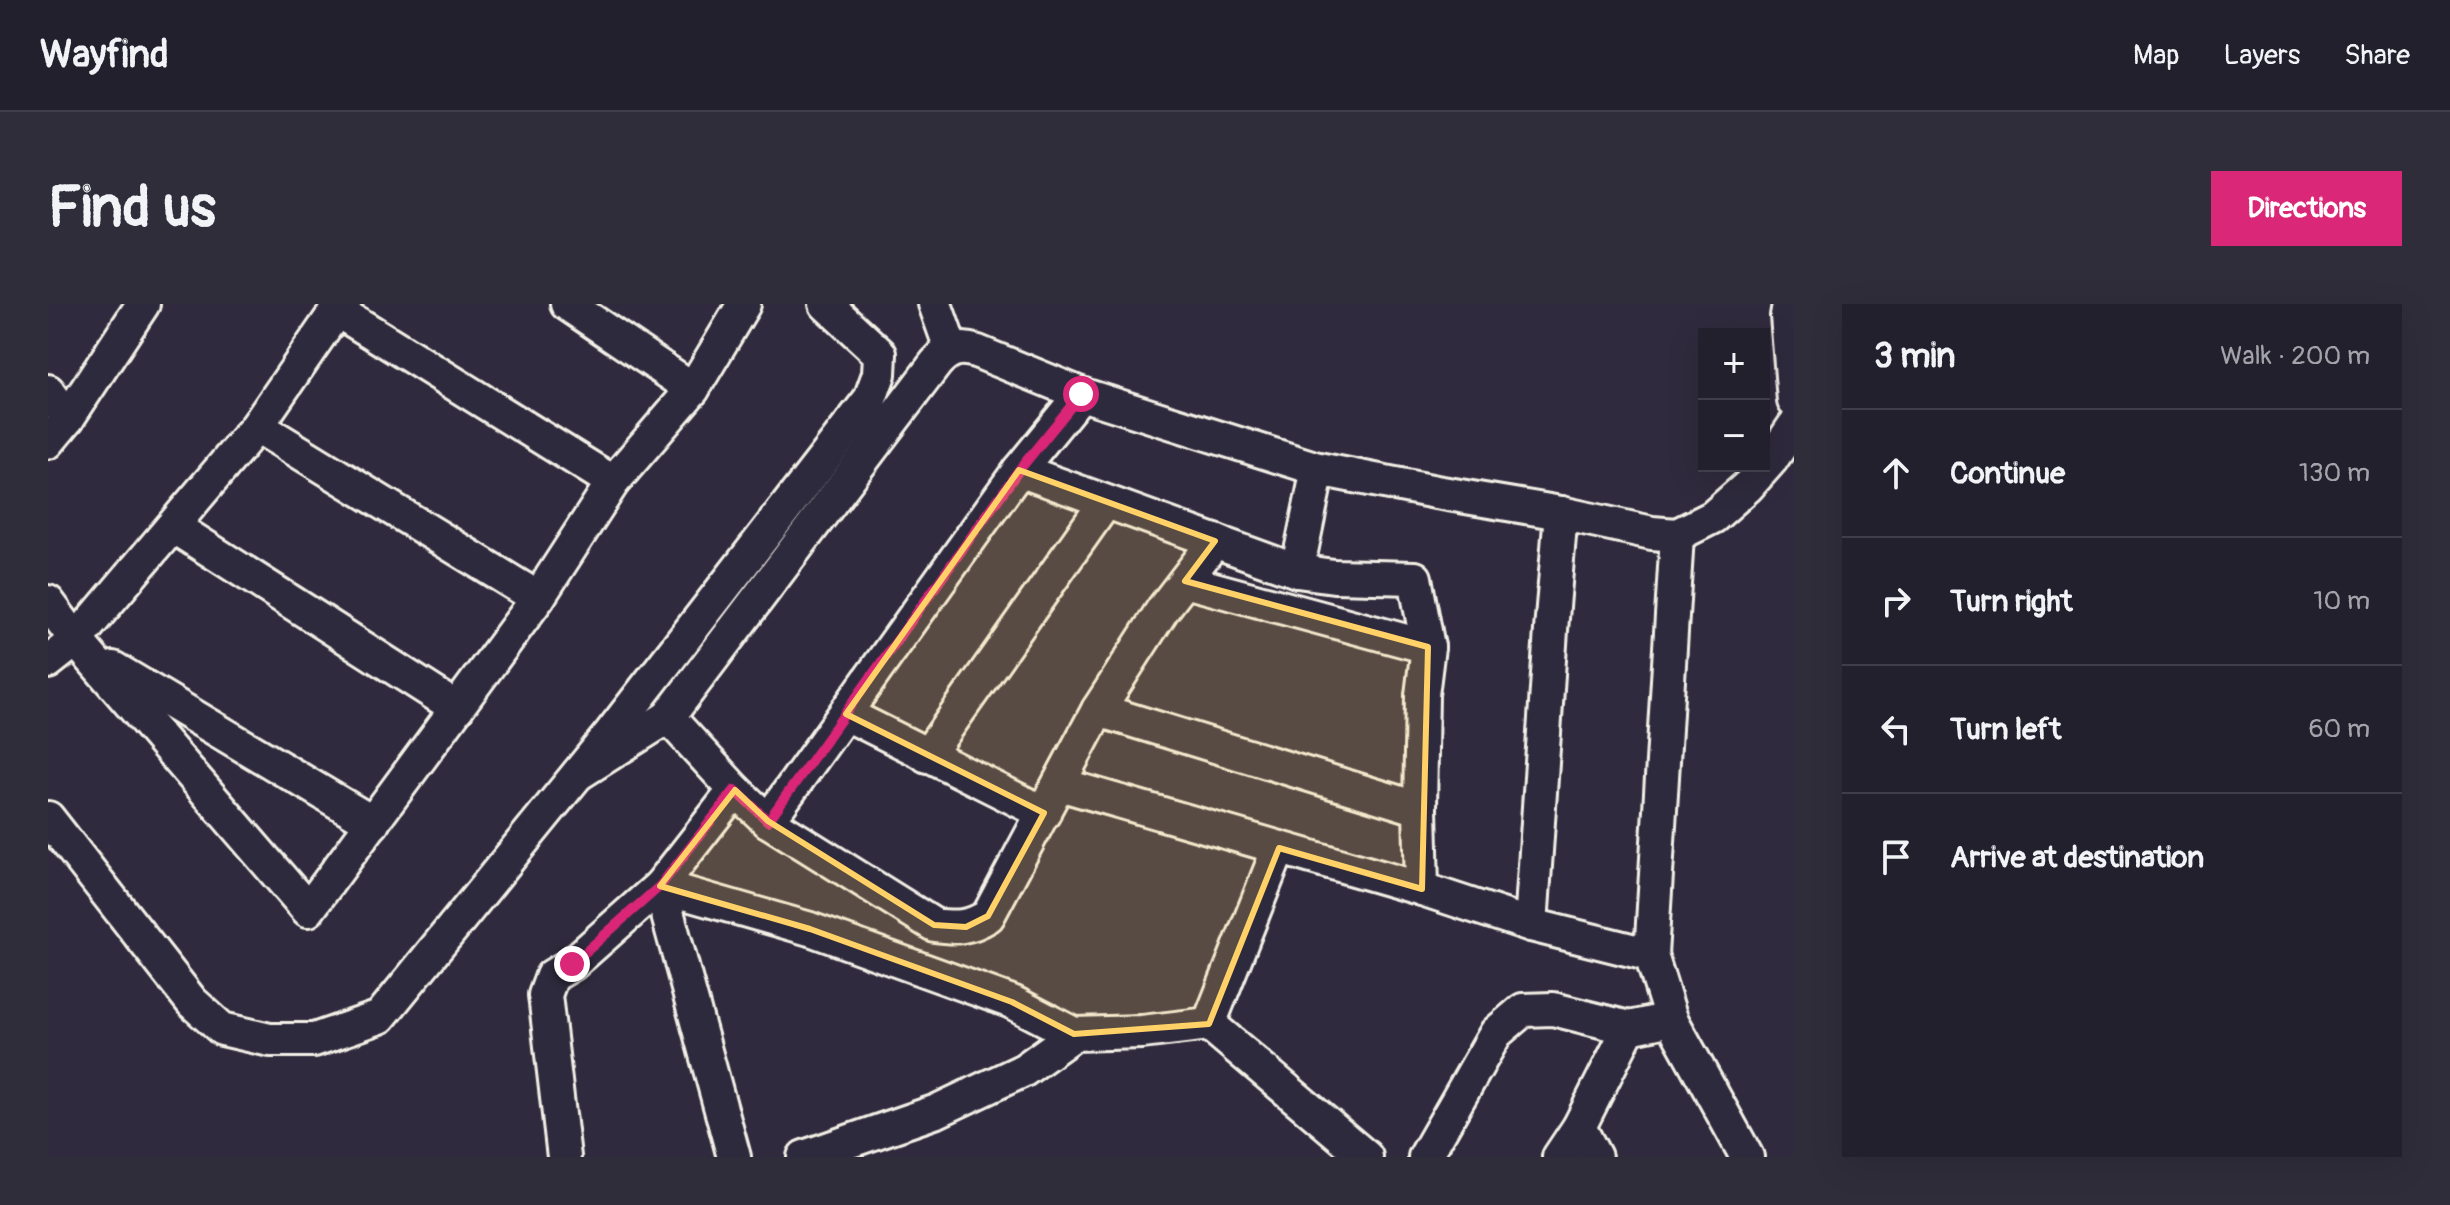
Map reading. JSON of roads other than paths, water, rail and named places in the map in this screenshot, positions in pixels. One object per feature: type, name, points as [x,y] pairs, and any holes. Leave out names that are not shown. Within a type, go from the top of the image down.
[{"type":"street","points":[[58,430],[143,304]]},
{"type":"street","points":[[567,304],[693,389]]},
{"type":"street","points":[[48,602],[308,910],[538,598],[613,482],[693,389],[744,304]]},
{"type":"street","points":[[48,818],[192,1002],[222,1029],[270,1040],[314,1040],[380,1017],[578,774],[870,399],[879,374],[880,354],[826,304]]},
{"type":"street","points":[[935,304],[951,349]]},
{"type":"street","points":[[48,662],[83,647],[174,527],[257,426],[338,307],[613,482]]},
{"type":"street","points":[[1781,308],[1794,401]]},
{"type":"street","points":[[578,774],[668,717],[936,363],[951,349],[965,348],[978,352],[1081,394],[1318,469],[1561,513],[1652,533],[1677,535],[1713,517],[1748,486],[1771,460],[1794,426]]},
{"type":"street","points":[[48,391],[58,430]]},
{"type":"street","points":[[768,821],[1019,470],[1081,394]]},
{"type":"street","points":[[257,426],[538,598]]},
{"type":"street","points":[[1297,571],[1318,469]]},
{"type":"street","points":[[1019,470],[1297,571],[1334,576],[1415,578],[1428,647],[1422,695],[1422,889]]},
{"type":"street","points":[[927,756],[1105,503]]},
{"type":"street","points":[[1531,925],[1561,513]]},
{"type":"street","points":[[174,527],[457,708]]},
{"type":"street","points":[[1677,535],[1651,955],[1671,1019],[1747,1157]]},
{"type":"street","points":[[668,717],[768,821],[934,925],[966,927],[988,916],[1098,710],[1163,609],[1215,541]]},
{"type":"street","points":[[1185,581],[1428,647]]},
{"type":"street","points":[[83,647],[373,823]]},
{"type":"street","points":[[1098,710],[1420,809]]},
{"type":"street","points":[[846,714],[1044,813]]},
{"type":"street","points":[[1059,784],[1422,889],[1531,925],[1651,955]]},
{"type":"street","points":[[564,1157],[545,995],[552,976],[572,964],[660,886],[735,790]]},
{"type":"street","points":[[1209,1024],[1279,848]]},
{"type":"street","points":[[660,886],[810,929],[1012,1002],[1074,1034],[1142,1032],[1209,1024],[1366,1157]]},
{"type":"street","points":[[660,886],[734,1157]]},
{"type":"street","points":[[1425,1157],[1496,1033],[1523,1010],[1553,1009],[1629,1028],[1671,1019]]},
{"type":"street","points":[[1559,1157],[1579,1127],[1629,1028]]},
{"type":"street","points":[[804,1157],[937,1111],[1024,1070],[1074,1034]]},
{"type":"street","points":[[1579,1127],[1595,1157]]}]
